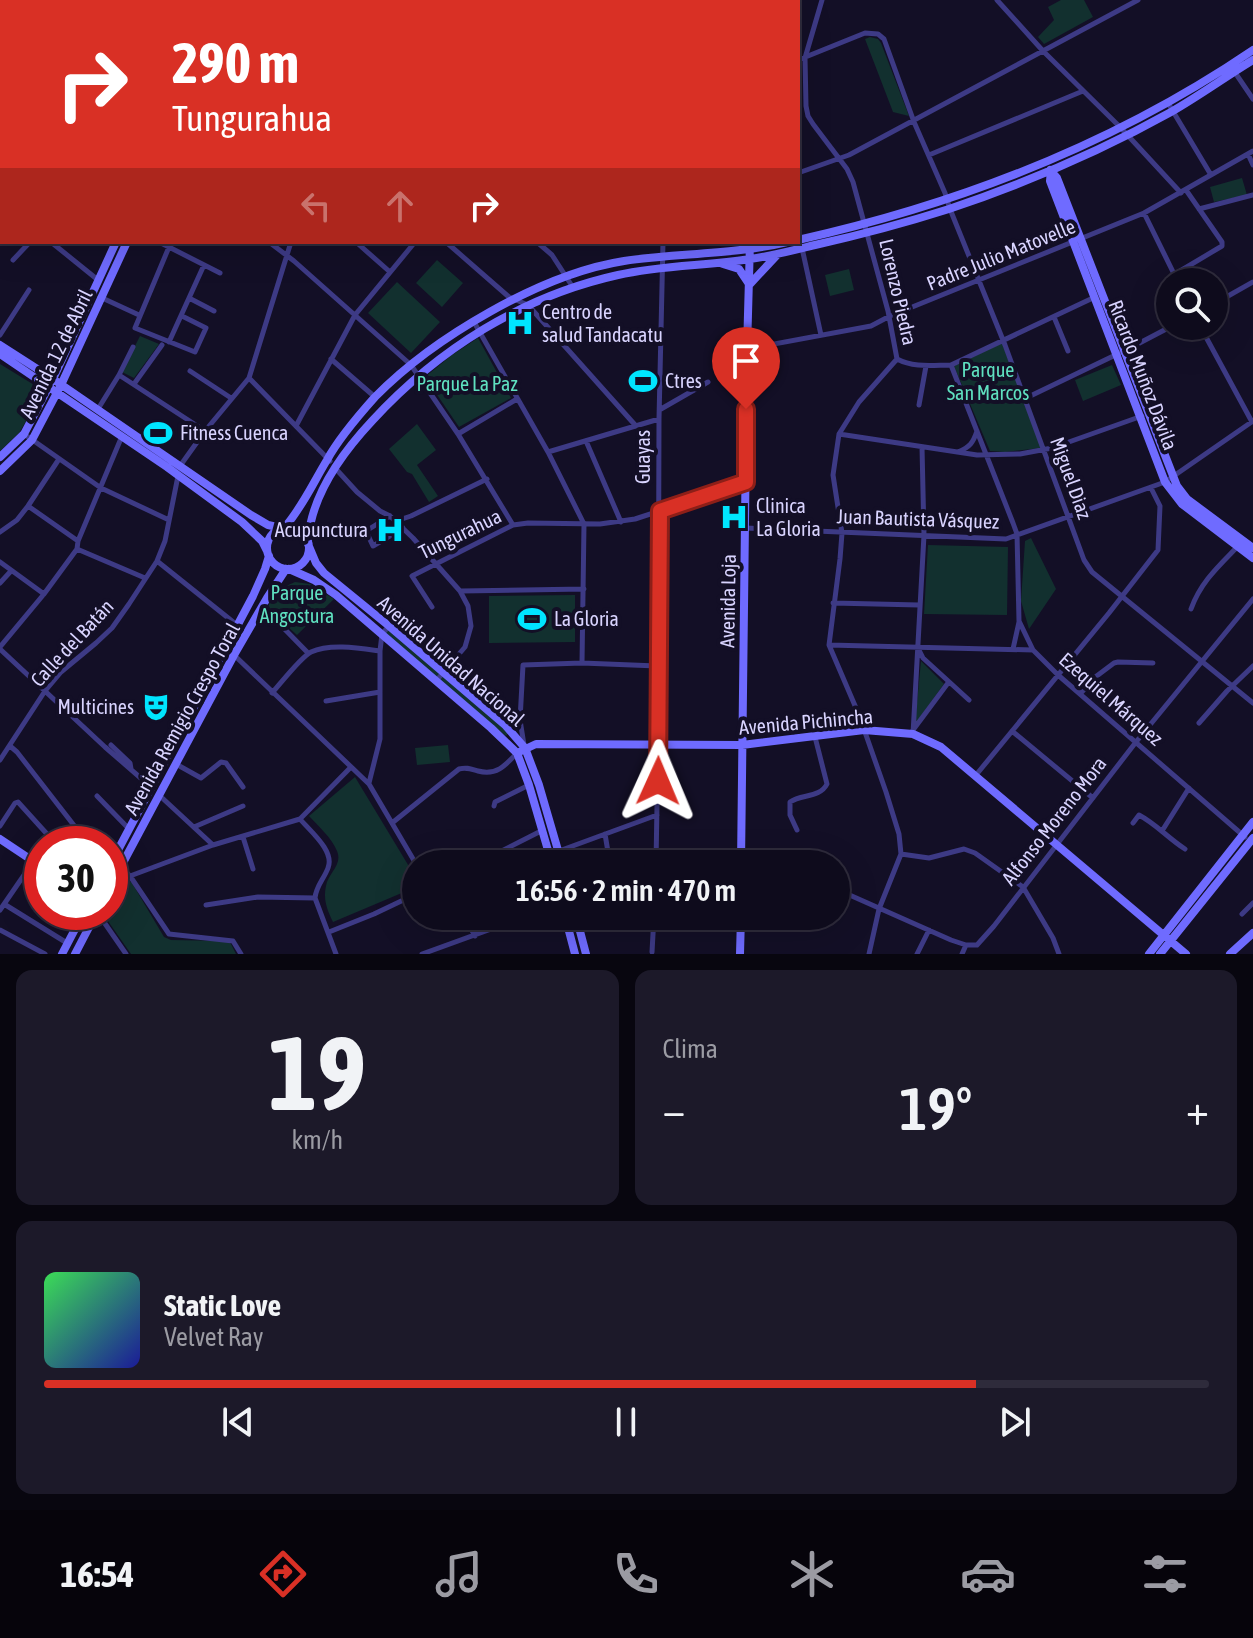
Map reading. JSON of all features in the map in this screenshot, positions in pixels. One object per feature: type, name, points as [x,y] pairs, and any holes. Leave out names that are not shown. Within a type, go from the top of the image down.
[{"type":"main road","points":[[1170,106],[1253,50]]},
{"type":"main road","points":[[179,471],[250,528],[262,541],[276,566],[295,568],[304,561],[309,550],[308,530],[314,511],[335,467],[357,437],[419,375],[450,350],[528,305],[572,286],[620,274],[750,260],[777,249],[866,229],[948,204],[1049,166],[1124,131],[1253,60]]},
{"type":"main road","name":"Ricardo Muñoz Dávila","points":[[1049,166],[1050,181],[1100,295],[1175,497],[1240,543],[1253,548]]},
{"type":"main road","name":"Avenida 12 de Abril","points":[[96,295],[98,280],[115,244]]},
{"type":"main road","name":"Avenida 12 de Abril","points":[[0,471],[32,440],[96,295],[126,244]]},
{"type":"main road","points":[[722,253],[733,244]]},
{"type":"main road","points":[[766,244],[777,249]]},
{"type":"main road","points":[[720,263],[739,269],[749,285],[784,244]]},
{"type":"main road","points":[[268,554],[269,539],[277,530],[284,528],[306,500],[328,458],[375,397],[411,365],[474,322],[513,300],[567,276],[621,261],[722,253],[750,246],[777,249]]},
{"type":"main road","name":"Avenida Loja","points":[[741,850],[750,246]]},
{"type":"main road","points":[[0,345],[179,471],[262,522],[299,530],[308,542]]},
{"type":"main road","points":[[0,354],[97,410],[123,434]]},
{"type":"main road","name":"Avenida 12 de Abril","points":[[0,457],[24,434],[55,386]]},
{"type":"main road","name":"Ricardo Muñoz Dávila","points":[[1169,480],[1253,558]]},
{"type":"main road","name":"Avenida Unidad Nacional","points":[[308,542],[316,563],[324,573],[505,725],[539,785],[550,850]]},
{"type":"main road","name":"Avenida Remigio Crespo Toral","points":[[129,829],[259,583],[268,554]]},
{"type":"main road","name":"Avenida Unidad Nacional","points":[[288,569],[323,586],[521,751],[529,785],[558,850]]},
{"type":"main road","name":"Avenida Remigio Crespo Toral","points":[[128,840],[158,795],[262,606],[288,569]]},
{"type":"main road","name":"Avenida Pichincha","points":[[521,751],[536,744],[742,745],[864,730],[913,732],[941,747],[1186,954]]},
{"type":"main road","points":[[1149,954],[1168,938],[1249,838],[1253,822]]},
{"type":"main road","points":[[0,839],[24,856]]},
{"type":"main road","points":[[62,954],[75,930]]},
{"type":"main road","points":[[75,954],[88,930]]},
{"type":"main road","points":[[569,930],[575,954]]},
{"type":"main road","points":[[580,930],[586,954]]},
{"type":"main road","points":[[740,954],[741,930]]},
{"type":"main road","points":[[1230,954],[1253,933]]},
{"type":"main road","points":[[1160,954],[1168,938]]},
{"type":"street","name":"Lorenzo Piedra","points":[[822,0],[801,59],[808,116],[853,182],[890,316],[897,359],[859,402],[839,434],[833,475],[842,533],[829,645],[864,730],[899,834],[901,854]]},
{"type":"street","points":[[997,0],[1199,209],[1222,246],[1185,268]]},
{"type":"street","points":[[800,172],[840,159],[914,122],[1138,0]]},
{"type":"street","name":"Miguel Diaz","points":[[801,59],[865,33],[878,34],[884,39],[1084,560],[1092,572],[1121,597],[1253,703]]},
{"type":"street","points":[[1234,71],[1253,99]]},
{"type":"street","points":[[929,155],[1084,91]]},
{"type":"street","points":[[1170,106],[1211,175]]},
{"type":"street","points":[[1251,152],[1253,165]]},
{"type":"street","name":"Padre Julio Matovelle","points":[[747,350],[871,326],[1144,213],[1251,152]]},
{"type":"street","points":[[1199,209],[1253,195]]},
{"type":"street","points":[[1144,213],[1172,268]]},
{"type":"street","points":[[13,260],[28,244]]},
{"type":"street","points":[[53,244],[98,280]]},
{"type":"street","points":[[163,244],[220,273]]},
{"type":"street","points":[[272,244],[411,365],[487,479],[513,525]]},
{"type":"street","name":"Calle del Batán","points":[[0,760],[45,691],[61,672],[112,628],[157,561],[165,541],[182,461],[249,378],[290,244]]},
{"type":"street","points":[[358,244],[390,272]]},
{"type":"street","points":[[296,426],[355,315],[413,244]]},
{"type":"street","points":[[448,244],[513,300],[528,305],[636,426]]},
{"type":"street","points":[[539,244],[552,255],[572,286]]},
{"type":"street","name":"Guayas","points":[[656,850],[663,244]]},
{"type":"street","points":[[800,244],[821,335]]},
{"type":"street","points":[[169,247],[135,328],[195,352],[206,328],[182,316]]},
{"type":"street","points":[[169,342],[204,265]]},
{"type":"street","points":[[1228,296],[1253,282]]},
{"type":"street","points":[[0,335],[29,290]]},
{"type":"street","points":[[96,295],[139,315]]},
{"type":"street","points":[[897,359],[926,366],[951,365],[1100,295]]},
{"type":"street","points":[[189,298],[214,311]]},
{"type":"street","points":[[1054,317],[1068,351]]},
{"type":"street","points":[[474,322],[548,452],[584,524],[582,663]]},
{"type":"street","points":[[1024,399],[1156,334]]},
{"type":"street","points":[[1208,340],[1253,422]]},
{"type":"street","points":[[134,384],[162,345]]},
{"type":"street","points":[[97,410],[133,347]]},
{"type":"street","points":[[331,359],[375,397]]},
{"type":"street","points":[[951,365],[1017,534],[1019,621],[1013,649]]},
{"type":"street","points":[[919,405],[926,366]]},
{"type":"street","points":[[190,371],[231,398]]},
{"type":"street","points":[[119,375],[205,431]]},
{"type":"street","points":[[249,378],[357,492],[403,528],[460,591],[470,615],[469,636],[465,647],[436,681]]},
{"type":"street","points":[[660,409],[708,382]]},
{"type":"street","points":[[458,434],[517,399]]},
{"type":"street","points":[[839,434],[987,456],[1020,454],[1043,451],[1145,415]]},
{"type":"street","points":[[548,452],[659,419]]},
{"type":"street","name":"Juan Bautista Vásquez","points":[[745,528],[1006,539],[1169,480],[1253,422]]},
{"type":"street","points":[[957,452],[973,443],[978,430]]},
{"type":"street","points":[[24,434],[101,488],[169,520]]},
{"type":"street","points":[[123,434],[77,549],[0,648],[151,787]]},
{"type":"street","points":[[586,441],[621,522]]},
{"type":"street","points":[[913,732],[924,535],[922,447]]},
{"type":"street","points":[[0,532],[17,520],[59,459]]},
{"type":"street","points":[[349,526],[355,538],[393,519],[411,516],[487,479]]},
{"type":"street","name":"Tungurahua","points":[[432,607],[412,576],[513,525],[621,522],[746,482]]},
{"type":"street","points":[[975,776],[1158,550],[1160,506],[1151,488]]},
{"type":"street","points":[[1160,506],[1166,499],[1175,497]]},
{"type":"street","points":[[28,506],[78,541]]},
{"type":"street","points":[[366,531],[373,546],[403,528]]},
{"type":"street","points":[[1191,609],[1211,572],[1240,543]]},
{"type":"street","points":[[77,549],[145,578]]},
{"type":"street","points":[[157,561],[237,625]]},
{"type":"street","points":[[0,562],[44,594]]},
{"type":"street","points":[[0,583],[11,571]]},
{"type":"street","points":[[460,591],[584,589]]},
{"type":"street","name":"Alfonso Moreno Mora","points":[[977,945],[1253,599]]},
{"type":"street","points":[[833,603],[919,605]]},
{"type":"street","points":[[262,606],[308,653]]},
{"type":"street","points":[[1019,621],[1033,650]]},
{"type":"street","points":[[369,784],[380,739],[382,634],[389,626]]},
{"type":"street","points":[[96,643],[102,650]]},
{"type":"street","name":"Ezequiel Márquez","points":[[829,645],[1033,650],[1058,675],[1249,838]]},
{"type":"street","points":[[917,647],[923,658],[969,700]]},
{"type":"street","points":[[272,693],[308,653],[324,648],[380,651]]},
{"type":"street","points":[[224,649],[234,655],[369,784],[408,850]]},
{"type":"street","points":[[392,823],[459,769],[494,772],[504,768],[521,751],[523,665],[582,663],[657,666]]},
{"type":"street","points":[[1080,694],[1102,670],[1114,663],[1153,663]]},
{"type":"street","points":[[1199,723],[1253,666]]},
{"type":"street","points":[[913,732],[948,683]]},
{"type":"street","points":[[326,701],[380,692]]},
{"type":"street","points":[[505,725],[520,720]]},
{"type":"street","points":[[1012,731],[1093,798]]},
{"type":"street","points":[[797,830],[790,815],[790,802],[819,793],[827,784],[815,737]]},
{"type":"street","points":[[111,745],[130,763],[131,770]]},
{"type":"street","points":[[10,746],[74,826]]},
{"type":"street","points":[[175,763],[201,778],[224,762],[243,787]]},
{"type":"street","points":[[241,954],[233,941],[169,934],[130,876],[213,845],[300,819],[351,767]]},
{"type":"street","points":[[494,806],[495,802],[529,785]]},
{"type":"street","points":[[1162,831],[1189,788]]},
{"type":"street","points":[[158,795],[213,845]]},
{"type":"street","points":[[97,796],[129,829]]},
{"type":"street","points":[[0,826],[18,802],[40,826]]},
{"type":"street","points":[[194,827],[243,806]]},
{"type":"street","points":[[561,850],[657,815]]},
{"type":"street","points":[[1133,823],[1139,815],[1185,849]]},
{"type":"street","points":[[300,819],[330,858],[315,898],[336,954]]},
{"type":"street","points":[[504,850],[547,828]]},
{"type":"street","points":[[605,834],[608,850]]},
{"type":"street","points":[[243,837],[253,869]]},
{"type":"street","points":[[869,954],[879,909],[901,854],[929,858],[964,849],[975,853],[1023,887],[1059,954]]},
{"type":"street","points":[[24,875],[2,907],[68,943]]},
{"type":"street","points":[[850,896],[966,945],[977,945],[983,954]]},
{"type":"street","points":[[206,905],[258,897],[315,898]]},
{"type":"street","points":[[329,932],[402,901]]},
{"type":"street","points":[[1242,914],[1253,903]]},
{"type":"street","points":[[0,930],[45,954]]},
{"type":"street","points":[[109,930],[126,954]]},
{"type":"street","points":[[472,930],[475,936]]},
{"type":"street","points":[[422,954],[491,930]]},
{"type":"street","points":[[651,953],[653,930]]},
{"type":"street","points":[[917,954],[929,930]]},
{"type":"street","points":[[962,954],[966,945]]},
{"type":"green space","points":[[1061,0],[1084,0],[1093,17],[1044,44],[1038,37],[1054,20],[1048,7]]},
{"type":"green space","points":[[870,37],[881,43],[909,116],[893,112],[865,39]]},
{"type":"green space","points":[[1242,178],[1247,195],[1214,202],[1210,187]]},
{"type":"green space","points":[[437,260],[463,283],[442,307],[416,283]]},
{"type":"green space","points":[[849,269],[854,290],[830,296],[825,275]]},
{"type":"green space","points":[[397,282],[440,322],[411,353],[368,313]]},
{"type":"green space","points":[[140,336],[159,344],[134,378],[122,372]]},
{"type":"green space","name":"Parque La Paz","points":[[478,338],[511,398],[459,427],[425,377]]},
{"type":"green space","name":"Parque San Marcos","points":[[1002,343],[1041,448],[990,451],[954,366]]},
{"type":"green space","points":[[0,364],[44,391],[19,433],[0,451]]},
{"type":"green space","points":[[1112,365],[1121,385],[1083,401],[1075,380]]},
{"type":"green space","points":[[417,424],[436,450],[417,465],[438,496],[429,502],[412,474],[389,449]]},
{"type":"green space","points":[[1031,538],[1056,589],[1029,629],[1021,601],[1025,541]]},
{"type":"green space","points":[[928,545],[1008,547],[1007,615],[924,614]]},
{"type":"green space","name":"Parque Angostura","points":[[295,582],[310,584],[334,599],[297,635],[267,608],[278,592]]},
{"type":"green space","name":"La Gloria","points":[[575,595],[575,642],[489,643],[489,596]]},
{"type":"green space","points":[[389,627],[510,731],[506,736],[383,634]]},
{"type":"green space","points":[[921,661],[944,684],[915,724]]},
{"type":"green space","points":[[448,745],[450,762],[417,765],[415,748]]},
{"type":"green space","points":[[355,777],[402,855],[402,893],[333,922],[325,891],[337,865],[337,851],[309,816]]},
{"type":"green space","points":[[128,880],[164,937],[171,940],[227,941],[236,954],[131,954],[114,930],[128,930]]},
{"type":"place","name":"Centro de salud Tandacatu","points":[[520,323]]},
{"type":"place","name":"Ctres","points":[[643,381]]},
{"type":"place","name":"Fitness Cuenca","points":[[158,433]]},
{"type":"place","name":"Clinica La Gloria","points":[[734,517]]},
{"type":"place","name":"Acupunctura","points":[[390,530]]},
{"type":"place","name":"La Gloria","points":[[532,619]]},
{"type":"place","name":"Multicines","points":[[156,707]]},
{"type":"route","points":[[658,781],[660,511],[746,482],[746,409]]}]
